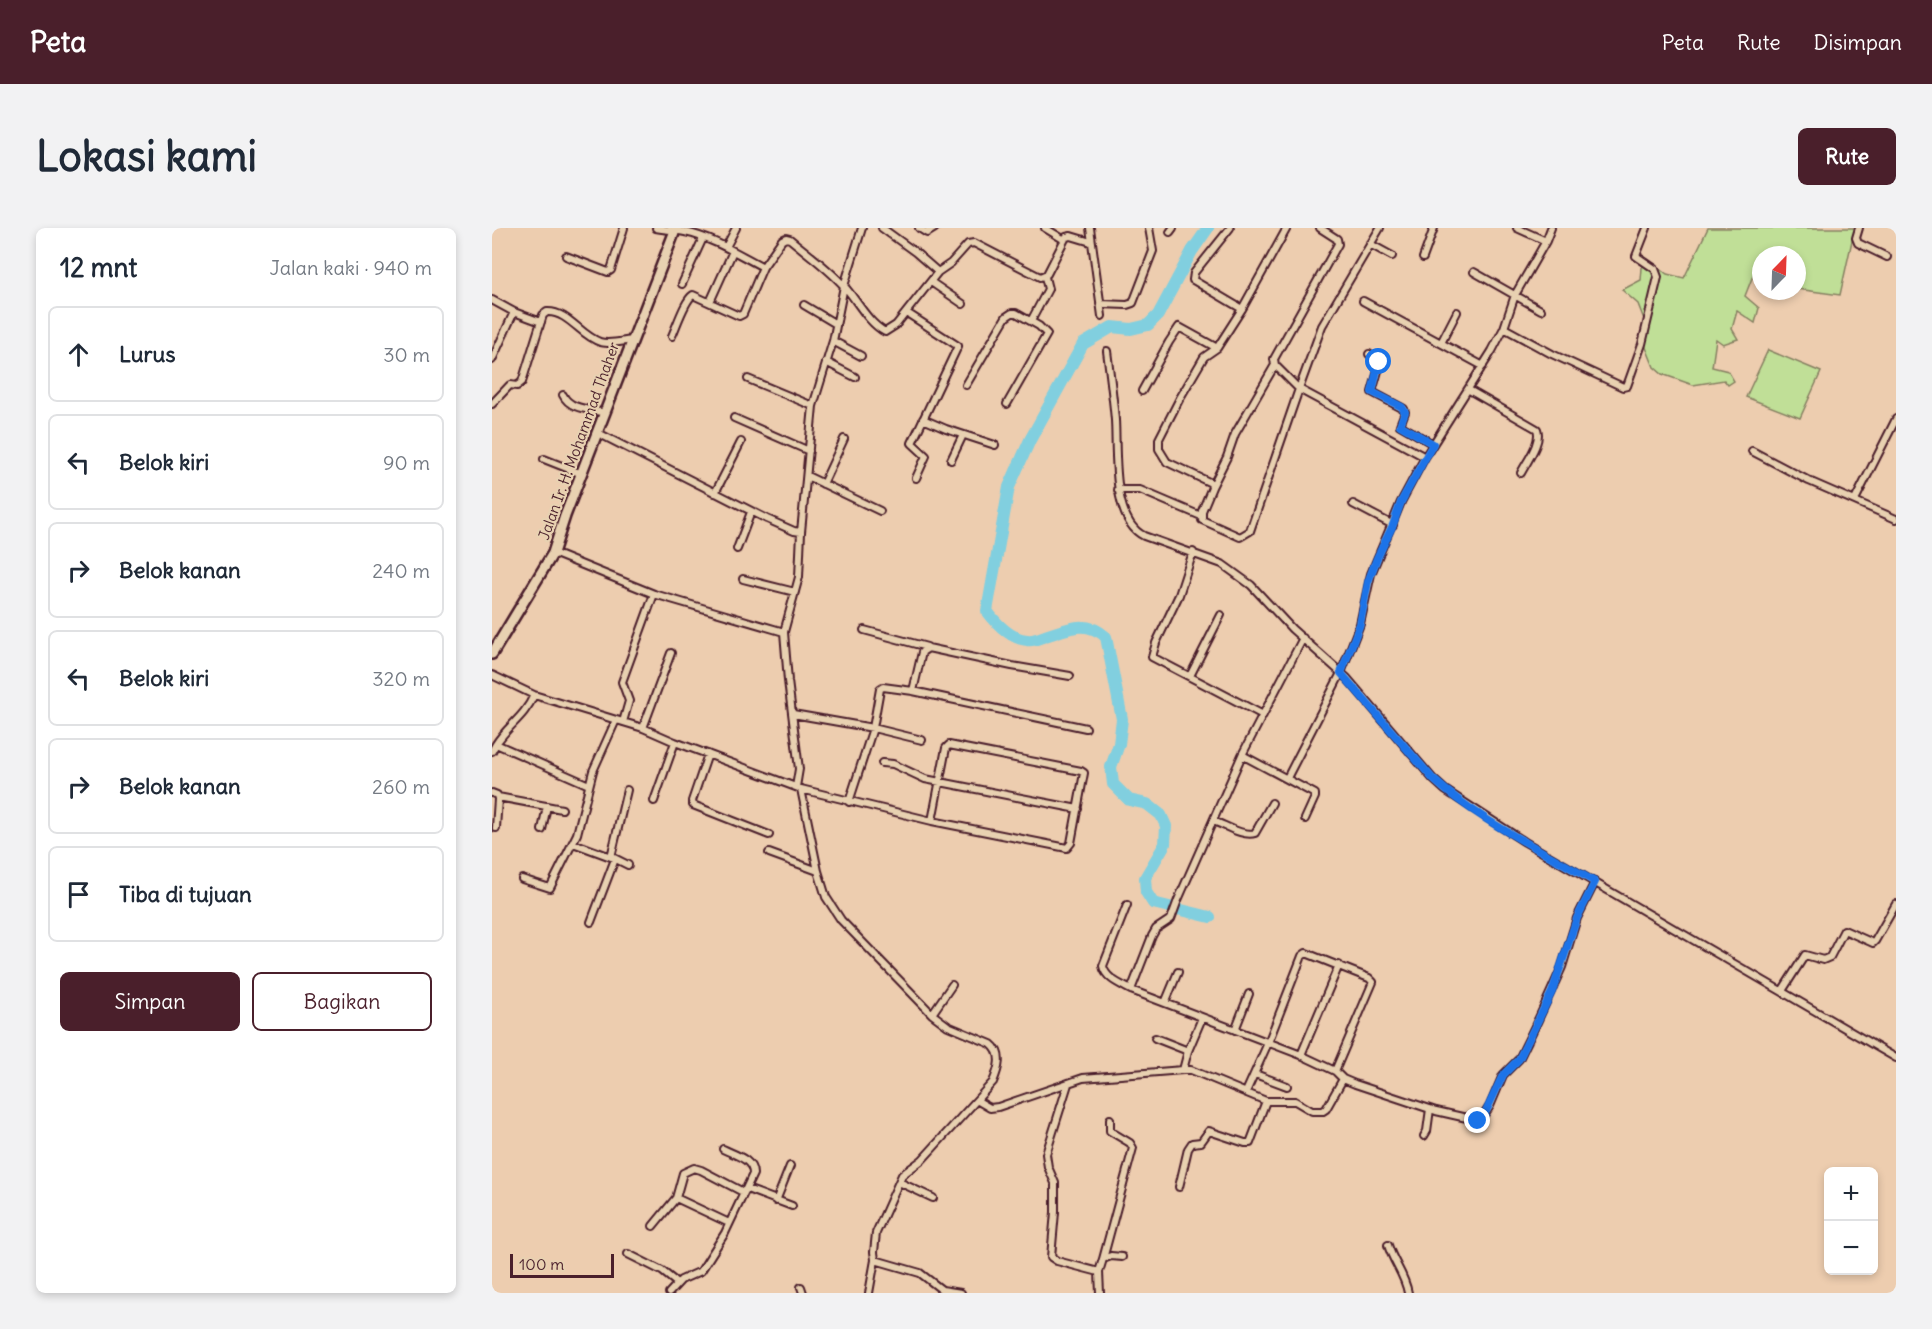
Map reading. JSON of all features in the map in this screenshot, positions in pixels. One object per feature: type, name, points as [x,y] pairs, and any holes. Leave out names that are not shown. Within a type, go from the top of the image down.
[{"type":"main road","name":"Jalan Ir. H. Mohammad Thaher","points":[[492,654],[553,553],[565,516],[675,230]]},
{"type":"street","points":[[566,256],[608,272],[624,228]]},
{"type":"street","points":[[656,228],[684,231],[730,249],[763,267]]},
{"type":"street","points":[[710,302],[736,228]]},
{"type":"street","points":[[862,228],[844,286],[832,340],[813,406],[799,578],[784,632],[800,769],[799,788],[826,897],[841,920],[932,1014],[948,1026],[996,1048],[999,1069],[993,1082],[978,1101],[957,1120],[922,1160],[904,1173],[876,1233],[875,1260],[869,1293]]},
{"type":"street","points":[[882,228],[938,272]]},
{"type":"street","points":[[919,228],[927,233],[935,228]]},
{"type":"street","points":[[1045,228],[1064,239]]},
{"type":"street","points":[[1090,228],[1102,316]]},
{"type":"street","points":[[1100,304],[1127,305],[1133,303],[1153,251],[1149,228]]},
{"type":"street","points":[[1230,228],[1194,273],[1193,280],[1242,309]]},
{"type":"street","points":[[1212,487],[1207,480],[1167,462],[1160,449],[1159,439],[1204,357],[1217,348],[1242,309],[1287,228]]},
{"type":"street","points":[[1320,228],[1337,239],[1338,244],[1274,359],[1275,365],[1299,389],[1425,457]]},
{"type":"street","points":[[1118,490],[1140,490],[1201,516],[1205,522],[1240,537],[1248,533],[1322,326],[1380,228]]},
{"type":"street","points":[[1423,258],[1434,228]]},
{"type":"street","points":[[1517,228],[1546,241]]},
{"type":"street","points":[[1287,778],[1341,673],[1360,624],[1371,574],[1401,502],[1425,457],[1469,390],[1504,328],[1515,295],[1551,228]]},
{"type":"street","points":[[1504,328],[1552,354],[1623,387],[1627,386],[1642,344],[1658,277],[1655,269],[1636,256],[1647,228]]},
{"type":"street","points":[[1859,228],[1856,238],[1858,243],[1887,257]]},
{"type":"street","points":[[1031,321],[1048,289],[1045,277],[1064,239],[1069,236],[1091,242]]},
{"type":"street","points":[[682,284],[703,238]]},
{"type":"street","points":[[672,336],[690,296],[696,296],[741,315],[763,267],[782,240],[786,238],[820,263],[844,286],[873,323],[885,332],[897,325],[938,272],[951,263],[971,242],[1037,276],[1045,277]]},
{"type":"street","points":[[1370,244],[1392,256]]},
{"type":"street","points":[[1474,272],[1540,310]]},
{"type":"street","points":[[931,282],[963,304]]},
{"type":"street","points":[[492,300],[514,312],[541,322]]},
{"type":"street","points":[[1363,301],[1483,366]]},
{"type":"street","points":[[804,305],[836,324]]},
{"type":"street","points":[[492,360],[514,312]]},
{"type":"street","points":[[492,404],[510,385],[517,386],[522,382],[543,315],[550,312],[565,318],[601,342],[633,340]]},
{"type":"street","points":[[1441,343],[1457,312]]},
{"type":"street","points":[[907,313],[957,346],[956,353],[912,443],[926,456],[916,478]]},
{"type":"street","points":[[966,385],[1008,314],[1016,314],[1031,321],[1045,330],[1047,334],[1006,404]]},
{"type":"street","points":[[1142,391],[1179,327],[1217,348]]},
{"type":"street","points":[[832,340],[861,357]]},
{"type":"street","points":[[1107,351],[1114,410],[1118,490],[1131,527],[1137,532],[1193,552],[1236,572],[1341,673],[1445,790],[1525,842],[1896,1058]]},
{"type":"street","points":[[1369,354],[1380,364],[1372,392],[1402,407],[1405,412],[1400,425],[1433,444]]},
{"type":"street","points":[[826,362],[855,377]]},
{"type":"street","points":[[1201,516],[1235,434],[1275,365]]},
{"type":"street","points":[[748,379],[813,406]]},
{"type":"street","points":[[1469,390],[1537,429],[1538,440],[1521,472]]},
{"type":"street","points":[[563,395],[566,402],[573,406],[606,413]]},
{"type":"street","points":[[734,418],[809,451]]},
{"type":"street","points":[[923,419],[995,446]]},
{"type":"street","points":[[1855,500],[1896,419]]},
{"type":"street","points":[[598,434],[752,512],[801,532]]},
{"type":"street","points":[[951,460],[963,435]]},
{"type":"street","points":[[823,484],[844,439]]},
{"type":"street","points":[[715,493],[741,442]]},
{"type":"street","points":[[1752,451],[1809,481],[1896,519]]},
{"type":"street","points":[[544,459],[582,474]]},
{"type":"street","points":[[807,476],[880,511]]},
{"type":"street","points":[[1353,504],[1393,525]]},
{"type":"street","points":[[737,549],[752,512]]},
{"type":"street","points":[[1193,552],[1179,595],[1152,657],[1263,715]]},
{"type":"street","points":[[553,553],[654,594],[784,632]]},
{"type":"street","points":[[743,579],[795,592]]},
{"type":"street","points":[[522,879],[550,888],[573,843],[593,771],[629,701],[622,682],[654,594]]},
{"type":"street","points":[[1190,676],[1221,615]]},
{"type":"street","points":[[864,630],[928,648],[1070,676]]},
{"type":"street","points":[[1131,990],[1156,929],[1169,922],[1173,916],[1242,755],[1303,638]]},
{"type":"street","points":[[913,691],[921,655],[924,649],[928,648]]},
{"type":"street","points":[[643,728],[671,652]]},
{"type":"street","points":[[492,675],[534,695],[643,728],[799,788],[932,821],[1067,848],[1070,846],[1078,809],[1083,771],[949,744],[946,748],[932,821]]},
{"type":"street","points":[[849,801],[873,728],[881,687],[913,691],[1086,728]]},
{"type":"street","points":[[492,751],[502,734],[521,717],[534,695]]},
{"type":"street","points":[[793,714],[873,728],[922,740]]},
{"type":"street","points":[[654,801],[675,742]]},
{"type":"street","points":[[496,744],[589,785]]},
{"type":"street","points":[[708,754],[692,801],[693,805],[769,835]]},
{"type":"street","points":[[1242,755],[1316,795],[1305,819]]},
{"type":"street","points":[[882,763],[898,767],[925,779],[1078,809]]},
{"type":"street","points":[[591,922],[613,858],[627,790]]},
{"type":"street","points":[[496,828],[495,795],[562,809]]},
{"type":"street","points":[[1213,821],[1252,834],[1272,803]]},
{"type":"street","points":[[542,830],[547,806]]},
{"type":"street","points":[[573,843],[628,864]]},
{"type":"street","points":[[770,853],[818,871]]},
{"type":"street","points":[[1127,905],[1103,966],[1104,972],[1110,978],[1131,990],[1301,1055],[1335,1071],[1355,1084],[1433,1110],[1482,1120],[1503,1075],[1519,1059],[1552,992],[1577,918],[1595,882]]},
{"type":"street","points":[[1782,991],[1805,956],[1823,960],[1830,957],[1844,930],[1873,943],[1896,904]]},
{"type":"street","points":[[1246,1092],[1304,954],[1339,965],[1373,982],[1335,1071]]},
{"type":"street","points":[[1301,1055],[1339,965]]},
{"type":"street","points":[[1165,1003],[1178,972]]},
{"type":"street","points":[[932,1014],[952,985]]},
{"type":"street","points":[[1235,1030],[1250,994]]},
{"type":"street","points":[[1183,1070],[1188,1051],[1202,1018]]},
{"type":"street","points":[[1155,1038],[1188,1051]]},
{"type":"street","points":[[978,1101],[990,1108],[998,1107],[1083,1078],[1191,1070],[1266,1101],[1295,1101],[1312,1111],[1323,1112],[1343,1078]]},
{"type":"street","points":[[1255,1074],[1287,1086]]},
{"type":"street","points":[[1068,1084],[1046,1154],[1048,1167],[1055,1183],[1051,1257],[1057,1262],[1099,1272]]},
{"type":"street","points":[[1179,1187],[1188,1149],[1192,1143],[1201,1142],[1209,1131],[1250,1143],[1266,1101]]},
{"type":"street","points":[[1424,1136],[1433,1110]]},
{"type":"street","points":[[1100,1293],[1099,1272],[1133,1148],[1130,1143],[1110,1131],[1110,1119]]},
{"type":"street","points":[[669,1293],[677,1283],[701,1271],[729,1223],[753,1174],[750,1163],[723,1149]]},
{"type":"street","points":[[776,1201],[790,1166]]},
{"type":"street","points":[[653,1226],[676,1197],[683,1173],[694,1168],[745,1190],[792,1206]]},
{"type":"street","points":[[899,1182],[933,1198]]},
{"type":"street","points":[[676,1197],[729,1223]]},
{"type":"street","points":[[1388,1245],[1393,1260],[1406,1281],[1408,1293]]},
{"type":"street","points":[[628,1254],[662,1271],[677,1283]]},
{"type":"street","points":[[1103,1259],[1111,1256],[1122,1257]]},
{"type":"street","points":[[875,1260],[920,1273],[942,1290],[962,1293]]},
{"type":"green space","points":[[1708,228],[1859,228],[1853,236],[1840,295],[1806,290],[1806,246],[1752,246],[1752,278],[1745,296],[1759,308],[1755,323],[1737,311],[1732,329],[1738,339],[1723,344],[1716,339],[1712,367],[1728,371],[1734,381],[1728,385],[1724,380],[1693,385],[1662,374],[1654,367],[1643,340],[1645,322],[1638,304],[1622,290],[1641,280],[1643,256],[1667,274],[1684,278]]},
{"type":"green space","points":[[1768,350],[1821,372],[1800,418],[1746,397]]},
{"type":"waterway","points":[[1208,228],[1192,251],[1158,315],[1148,325],[1131,329],[1112,327],[1083,344],[1030,440],[1009,487],[987,611],[1004,630],[1021,639],[1034,640],[1077,627],[1091,628],[1106,637],[1122,719],[1119,744],[1111,767],[1113,784],[1129,800],[1147,804],[1161,815],[1166,826],[1165,844],[1145,878],[1146,892],[1153,903],[1210,917]]},
{"type":"route","points":[[1379,362],[1372,392],[1402,407],[1405,412],[1400,425],[1433,444],[1414,475],[1377,558],[1364,597],[1360,624],[1341,673],[1445,790],[1525,842],[1595,882],[1577,918],[1552,992],[1519,1059],[1503,1075],[1486,1113],[1482,1120],[1478,1121]]}]
